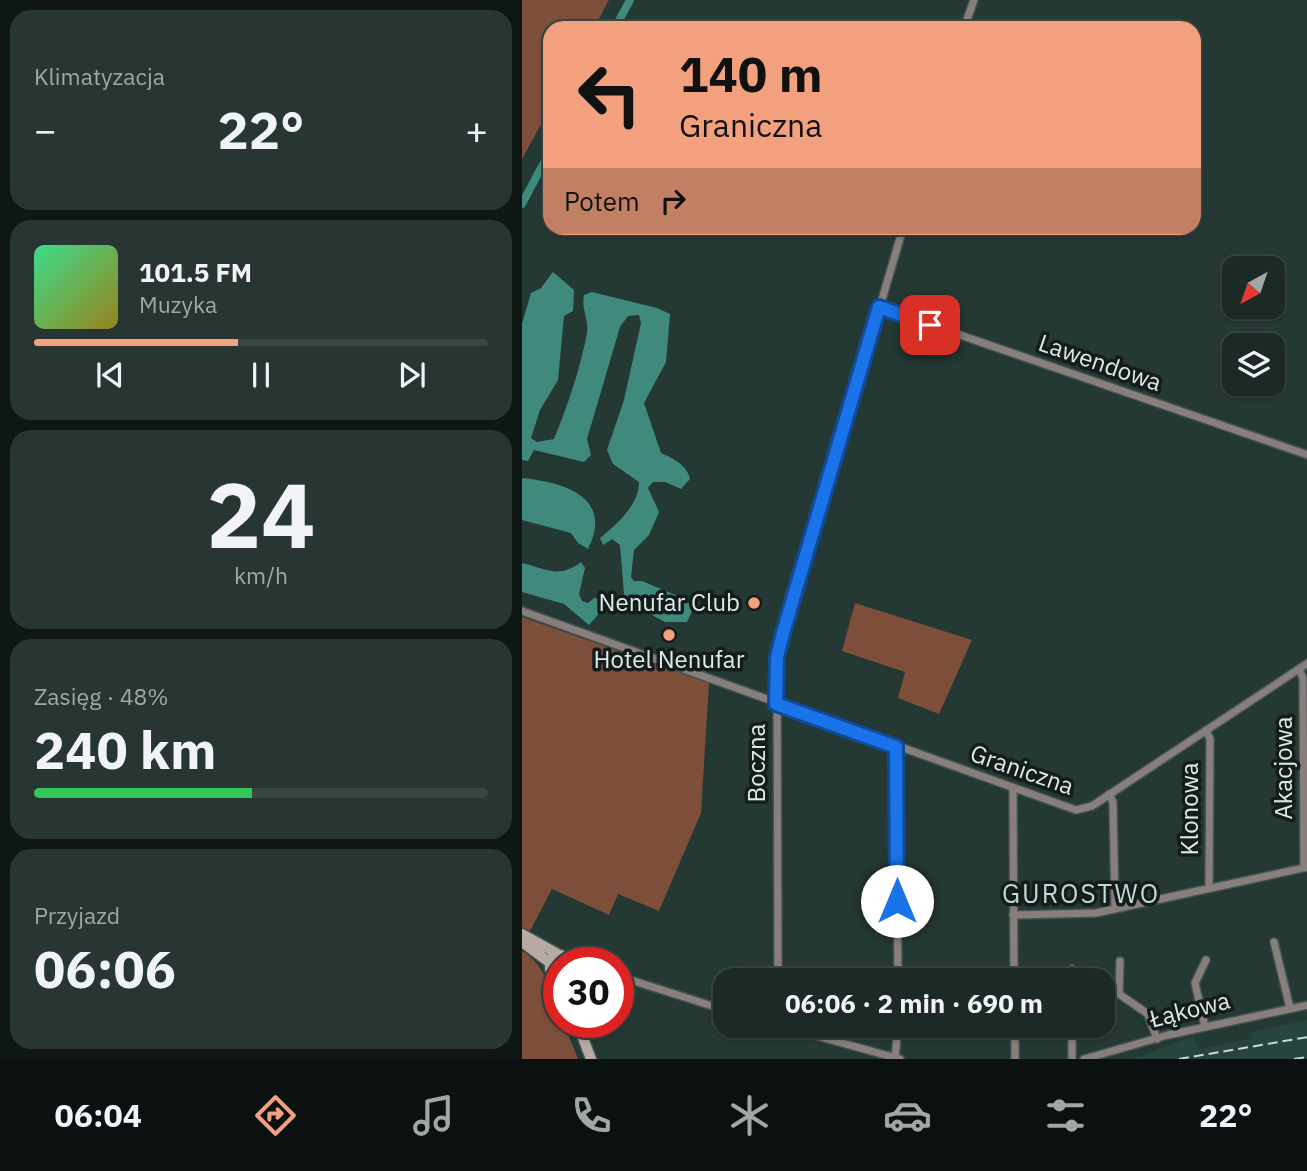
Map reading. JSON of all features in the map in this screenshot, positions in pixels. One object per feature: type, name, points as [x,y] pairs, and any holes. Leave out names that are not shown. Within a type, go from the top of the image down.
[{"type":"street","points":[[967,21],[974,0]]},
{"type":"street","name":"Boczna","points":[[778,968],[777,657],[901,235]]},
{"type":"street","name":"Lawendowa","points":[[879,307],[1308,455]]},
{"type":"street","name":"Graniczna","points":[[522,611],[1076,810],[1092,806],[1308,663]]},
{"type":"street","name":"Akacjowa","points":[[1299,669],[1303,678],[1306,868]]},
{"type":"street","name":"Klonowa","points":[[1206,730],[1210,739],[1209,888]]},
{"type":"street","points":[[896,747],[898,968]]},
{"type":"street","points":[[1013,789],[1014,968]]},
{"type":"street","points":[[1109,794],[1113,802],[1115,909]]},
{"type":"street","points":[[1013,915],[1074,915],[1115,909],[1306,868]]},
{"type":"street","points":[[522,934],[544,947]]},
{"type":"street","points":[[522,942],[543,960]]},
{"type":"street","points":[[1274,942],[1290,1008]]},
{"type":"street","points":[[1205,1027],[1195,983],[1206,960]]},
{"type":"street","points":[[1120,961],[1119,994],[1148,1014],[1157,1039]]},
{"type":"street","points":[[634,981],[713,1006]]},
{"type":"street","name":"Łąkowa","points":[[1084,1059],[1205,1027],[1308,1005]]},
{"type":"street","points":[[583,1038],[591,1059]]},
{"type":"street","points":[[823,1038],[897,1059],[898,1038]]},
{"type":"street","points":[[1014,1038],[1015,1059]]},
{"type":"street","points":[[1072,1038],[1072,1059]]},
{"type":"shaded area","points":[[522,0],[609,0],[598,21],[543,21],[543,121],[522,159]]},
{"type":"shaded area","points":[[553,272],[574,290],[573,311],[564,316],[558,380],[540,410],[531,438],[537,442],[554,439],[573,387],[587,333],[584,295],[592,292],[657,308],[670,314],[666,362],[644,403],[661,453],[683,466],[690,479],[681,489],[665,482],[653,482],[648,488],[659,512],[649,535],[634,550],[631,577],[634,581],[642,581],[685,599],[693,609],[687,622],[665,622],[633,605],[623,609],[602,610],[589,625],[564,604],[522,592],[522,563],[559,571],[581,562],[585,568],[579,594],[582,601],[588,603],[594,598],[619,601],[624,594],[620,545],[612,539],[603,545],[600,538],[631,506],[639,482],[613,464],[607,450],[624,400],[641,323],[639,315],[628,316],[620,327],[587,439],[591,455],[584,462],[534,450],[528,461],[522,460],[522,324],[531,293],[541,288]]},
{"type":"shaded area","points":[[522,478],[554,483],[580,496],[590,505],[595,517],[588,549],[578,543],[571,533],[522,520]]},
{"type":"shaded area","points":[[855,603],[972,640],[939,714],[898,698],[905,672],[842,651]]},
{"type":"shaded area","points":[[522,617],[709,683],[701,813],[659,911],[618,894],[609,915],[552,889],[530,931],[522,927]]},
{"type":"shaded area","points":[[522,951],[536,963],[543,974],[543,1038],[569,1038],[578,1059],[522,1059]]},
{"type":"shaded area","points":[[1307,1020],[1307,1059],[1132,1059],[1193,1036],[1199,1049],[1252,1038],[1251,1032]]},
{"type":"waterway","points":[[619,21],[630,0]]},
{"type":"waterway","points":[[522,204],[543,164]]},
{"type":"railway","points":[[1179,1059],[1308,1037]]},
{"type":"railway","points":[[1294,1059],[1308,1057]]},
{"type":"place","name":"Nenufar Club","points":[[754,603]]},
{"type":"place","name":"Hotel Nenufar","points":[[669,635]]},
{"type":"district","name":"GUROSTWO","points":[[1081,894]]},
{"type":"route","points":[[897,901],[896,747],[776,704],[777,657],[826,481],[879,307],[930,325]]}]
